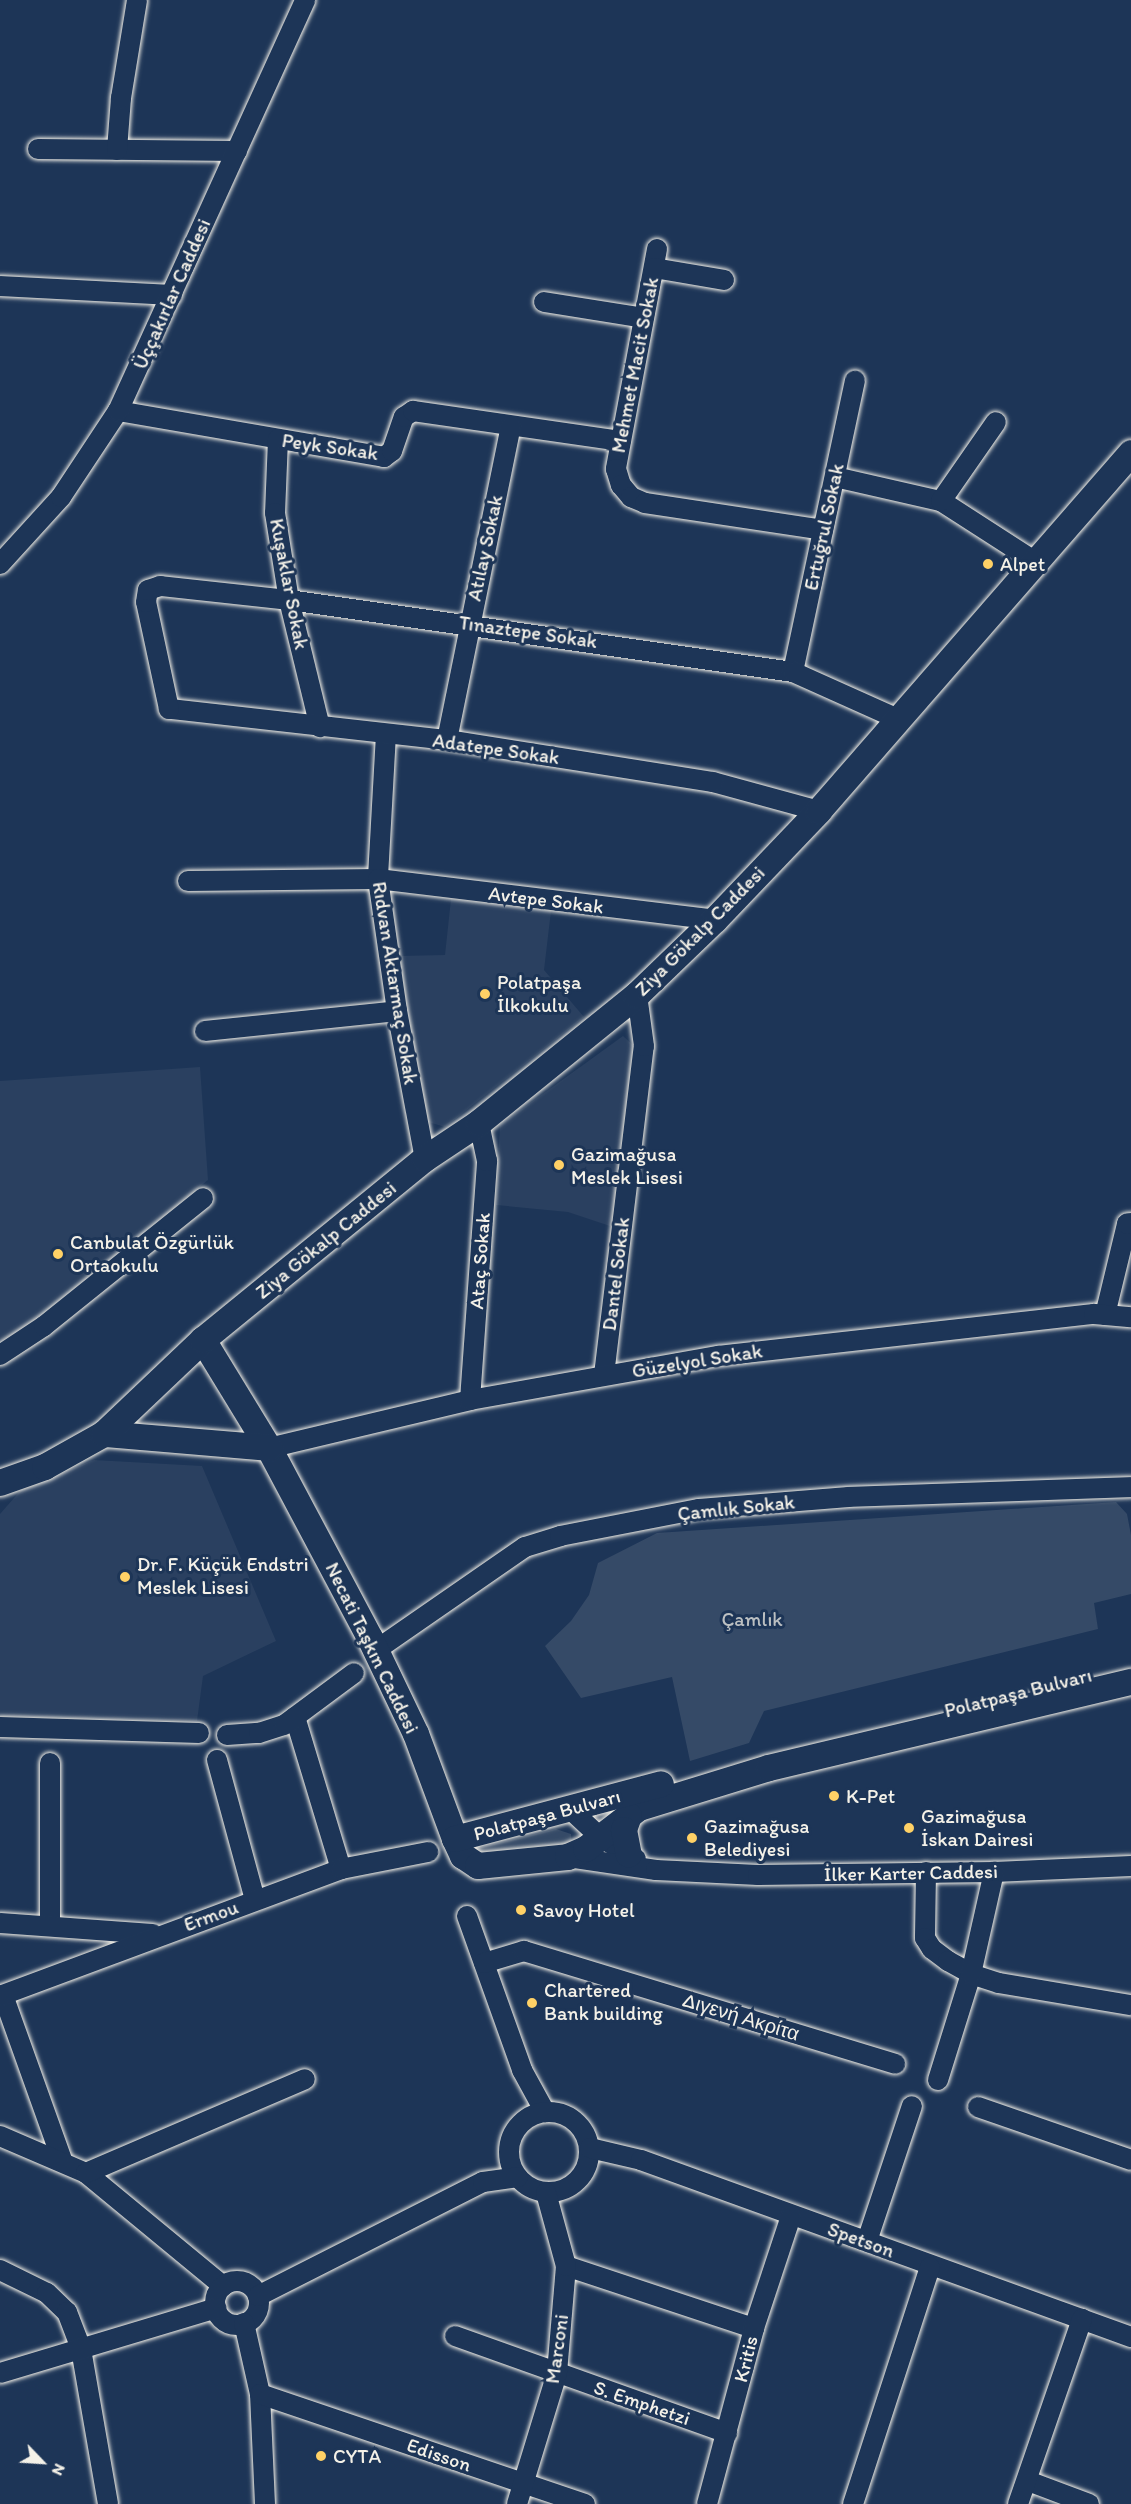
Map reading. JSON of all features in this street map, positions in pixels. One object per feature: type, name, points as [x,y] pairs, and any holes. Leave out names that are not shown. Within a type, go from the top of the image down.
[{"type":"main road","name":"Ziya Gökalp Caddesi","points":[[0,1483],[45,1467],[104,1434],[203,1340],[425,1159],[479,1123],[637,995],[715,920],[819,811],[1034,561],[1130,456]]},
{"type":"main road","name":"Necati Taşkın Caddesi","points":[[203,1340],[269,1448],[376,1650],[416,1734],[455,1839]]},
{"type":"main road","points":[[104,1434],[269,1448]]},
{"type":"main road","name":"Polatpaşa Bulvarı","points":[[1131,1666],[766,1754],[571,1810],[455,1839],[463,1856],[478,1866],[568,1857],[639,1808],[769,1768],[1131,1682]]},
{"type":"main road","points":[[629,1816],[624,1830],[629,1855]]},
{"type":"street","points":[[117,150],[121,98],[137,0]]},
{"type":"street","name":"Üççakırlar Caddesi","points":[[0,564],[61,497],[118,411],[304,0]]},
{"type":"street","points":[[38,149],[237,151]]},
{"type":"street","name":"Mehmet Macit Sokak","points":[[724,280],[655,259],[616,469],[621,486],[631,496],[645,503],[823,530]]},
{"type":"street","points":[[0,286],[172,295]]},
{"type":"street","points":[[544,302],[644,318]]},
{"type":"street","name":"Ertuğrul Sokak","points":[[792,672],[855,381]]},
{"type":"street","name":"Peyk Sokak","points":[[118,411],[384,457],[397,441],[404,417],[413,411],[621,441]]},
{"type":"street","points":[[940,501],[996,422]]},
{"type":"street","name":"Atılay Sokak","points":[[447,740],[511,426]]},
{"type":"street","name":"Kuşaklar Sokak","points":[[278,439],[275,513],[289,600],[320,727]]},
{"type":"street","points":[[835,477],[940,501],[1034,561]]},
{"type":"street","name":"Tınaztepe Sokak","points":[[169,709],[146,602],[148,590],[160,586],[470,623],[792,672],[898,719]]},
{"type":"street","name":"Adatepe Sokak","points":[[169,709],[447,740],[713,782],[819,811]]},
{"type":"street","name":"Rıdvan Aktarmaç Sokak","points":[[386,734],[378,879],[397,1011],[425,1159]]},
{"type":"street","name":"Avtepe Sokak","points":[[188,881],[378,879],[715,920]]},
{"type":"street","name":"Dantel Sokak","points":[[604,1375],[644,1046],[637,995]]},
{"type":"street","points":[[205,1031],[397,1011]]},
{"type":"street","name":"Ataç Sokak","points":[[470,1400],[487,1161],[479,1123]]},
{"type":"street","points":[[0,1355],[44,1326],[203,1198]]},
{"type":"street","points":[[1105,1315],[1127,1224],[1131,1223]]},
{"type":"street","name":"Güzelyol Sokak","points":[[269,1448],[470,1400],[604,1375],[871,1337],[1105,1315],[1131,1317]]},
{"type":"street","name":"Çamlık Sokak","points":[[376,1650],[525,1547],[560,1536],[711,1508],[849,1497],[1131,1487]]},
{"type":"street","points":[[227,1736],[259,1733],[295,1717],[354,1673]]},
{"type":"street","points":[[295,1717],[341,1869]]},
{"type":"street","points":[[0,1727],[199,1733]]},
{"type":"street","points":[[217,1760],[255,1900]]},
{"type":"street","points":[[50,1762],[50,1926]]},
{"type":"street","name":"İlker Karter Caddesi","points":[[571,1810],[600,1837],[656,1870]]},
{"type":"street","name":"Ermou","points":[[1,1995],[341,1869],[428,1852]]},
{"type":"street","name":"İlker Karter Caddesi","points":[[568,1857],[656,1870],[758,1875],[994,1872],[1131,1866]]},
{"type":"street","points":[[926,1872],[925,1938],[932,1949],[971,1974],[1037,1990],[1131,2005]]},
{"type":"street","points":[[938,2080],[971,1974],[994,1872]]},
{"type":"street","points":[[467,1916],[522,2070],[545,2112]]},
{"type":"street","points":[[0,1923],[159,1935]]},
{"type":"street","name":"Διγενή Ακρίτα","points":[[484,1963],[524,1951],[895,2064]]},
{"type":"street","points":[[1,1995],[62,2160]]},
{"type":"street","points":[[86,2173],[305,2079]]},
{"type":"street","points":[[867,2241],[912,2106]]},
{"type":"street","points":[[978,2107],[1131,2160]]},
{"type":"street","points":[[258,2296],[483,2182],[518,2177],[546,2193],[571,2187],[582,2176],[590,2148],[585,2132],[575,2120],[561,2113],[545,2112],[521,2123],[509,2148],[483,2182]]},
{"type":"street","points":[[0,2136],[62,2160],[86,2173],[223,2286]]},
{"type":"street","points":[[509,2148],[518,2177]]},
{"type":"street","name":"Spetson","points":[[590,2148],[641,2160],[791,2216],[867,2241],[930,2267],[1131,2337]]},
{"type":"street","name":"Marconi","points":[[517,2504],[558,2373],[566,2266],[546,2193]]},
{"type":"street","name":"Kritis","points":[[707,2504],[754,2328],[791,2216]]},
{"type":"street","points":[[566,2266],[754,2328]]},
{"type":"street","points":[[853,2504],[930,2267]]},
{"type":"street","points":[[0,2270],[47,2293],[67,2312],[81,2349],[108,2504]]},
{"type":"street","points":[[244,2282],[258,2296],[255,2315],[244,2323],[227,2322],[216,2308],[218,2292],[223,2286],[244,2282]]},
{"type":"street","points":[[0,2373],[216,2308]]},
{"type":"street","points":[[1018,2504],[1028,2481],[1082,2319]]},
{"type":"street","points":[[244,2323],[260,2394],[261,2502]]},
{"type":"street","name":"S. Emphetzi","points":[[455,2336],[727,2433]]},
{"type":"street","name":"Edisson","points":[[260,2394],[585,2504]]},
{"type":"street","points":[[1028,2481],[1089,2504]]},
{"type":"shaded area","name":"Polatpaşa İlkokulu","points":[[451,899],[551,911],[544,970],[584,1017],[445,1127],[425,1121],[399,956],[445,955]]},
{"type":"shaded area","name":"Gazimağusa Meslek Lisesi","points":[[623,1036],[636,1048],[613,1227],[568,1212],[496,1205],[500,1125]]},
{"type":"shaded area","name":"Canbulat Özgürlük Ortaokulu","points":[[200,1067],[208,1180],[25,1328],[0,1341],[0,1081]]},
{"type":"shaded area","name":"Dr. F. Küçük Endstri Meslek Lisesi","points":[[94,1460],[202,1466],[276,1641],[203,1676],[197,1721],[0,1716],[0,1514],[21,1490]]},
{"type":"green space","name":"Çamlık","points":[[1116,1502],[1127,1514],[1131,1535],[1131,1594],[1094,1603],[1098,1629],[764,1711],[749,1743],[690,1761],[672,1677],[581,1698],[545,1646],[571,1621],[589,1595],[598,1563],[657,1533]]},
{"type":"green space","points":[[556,1829],[571,1834],[572,1847],[484,1859],[470,1850]]},
{"type":"place","name":"Alpet","points":[[988,564]]},
{"type":"place","name":"Polatpaşa İlkokulu","points":[[485,994]]},
{"type":"place","name":"Gazimağusa Meslek Lisesi","points":[[559,1165]]},
{"type":"place","name":"Canbulat Özgürlük Ortaokulu","points":[[58,1254]]},
{"type":"place","name":"Dr. F. Küçük Endstri Meslek Lisesi","points":[[125,1577]]},
{"type":"place","name":"K-Pet","points":[[834,1796]]},
{"type":"place","name":"Gazimağusa İskan Dairesi","points":[[909,1828]]},
{"type":"place","name":"Gazimağusa Belediyesi","points":[[692,1838]]},
{"type":"place","name":"Savoy Hotel","points":[[521,1910]]},
{"type":"place","name":"Chartered Bank building","points":[[532,2003]]},
{"type":"place","name":"CYTA","points":[[321,2456]]}]
